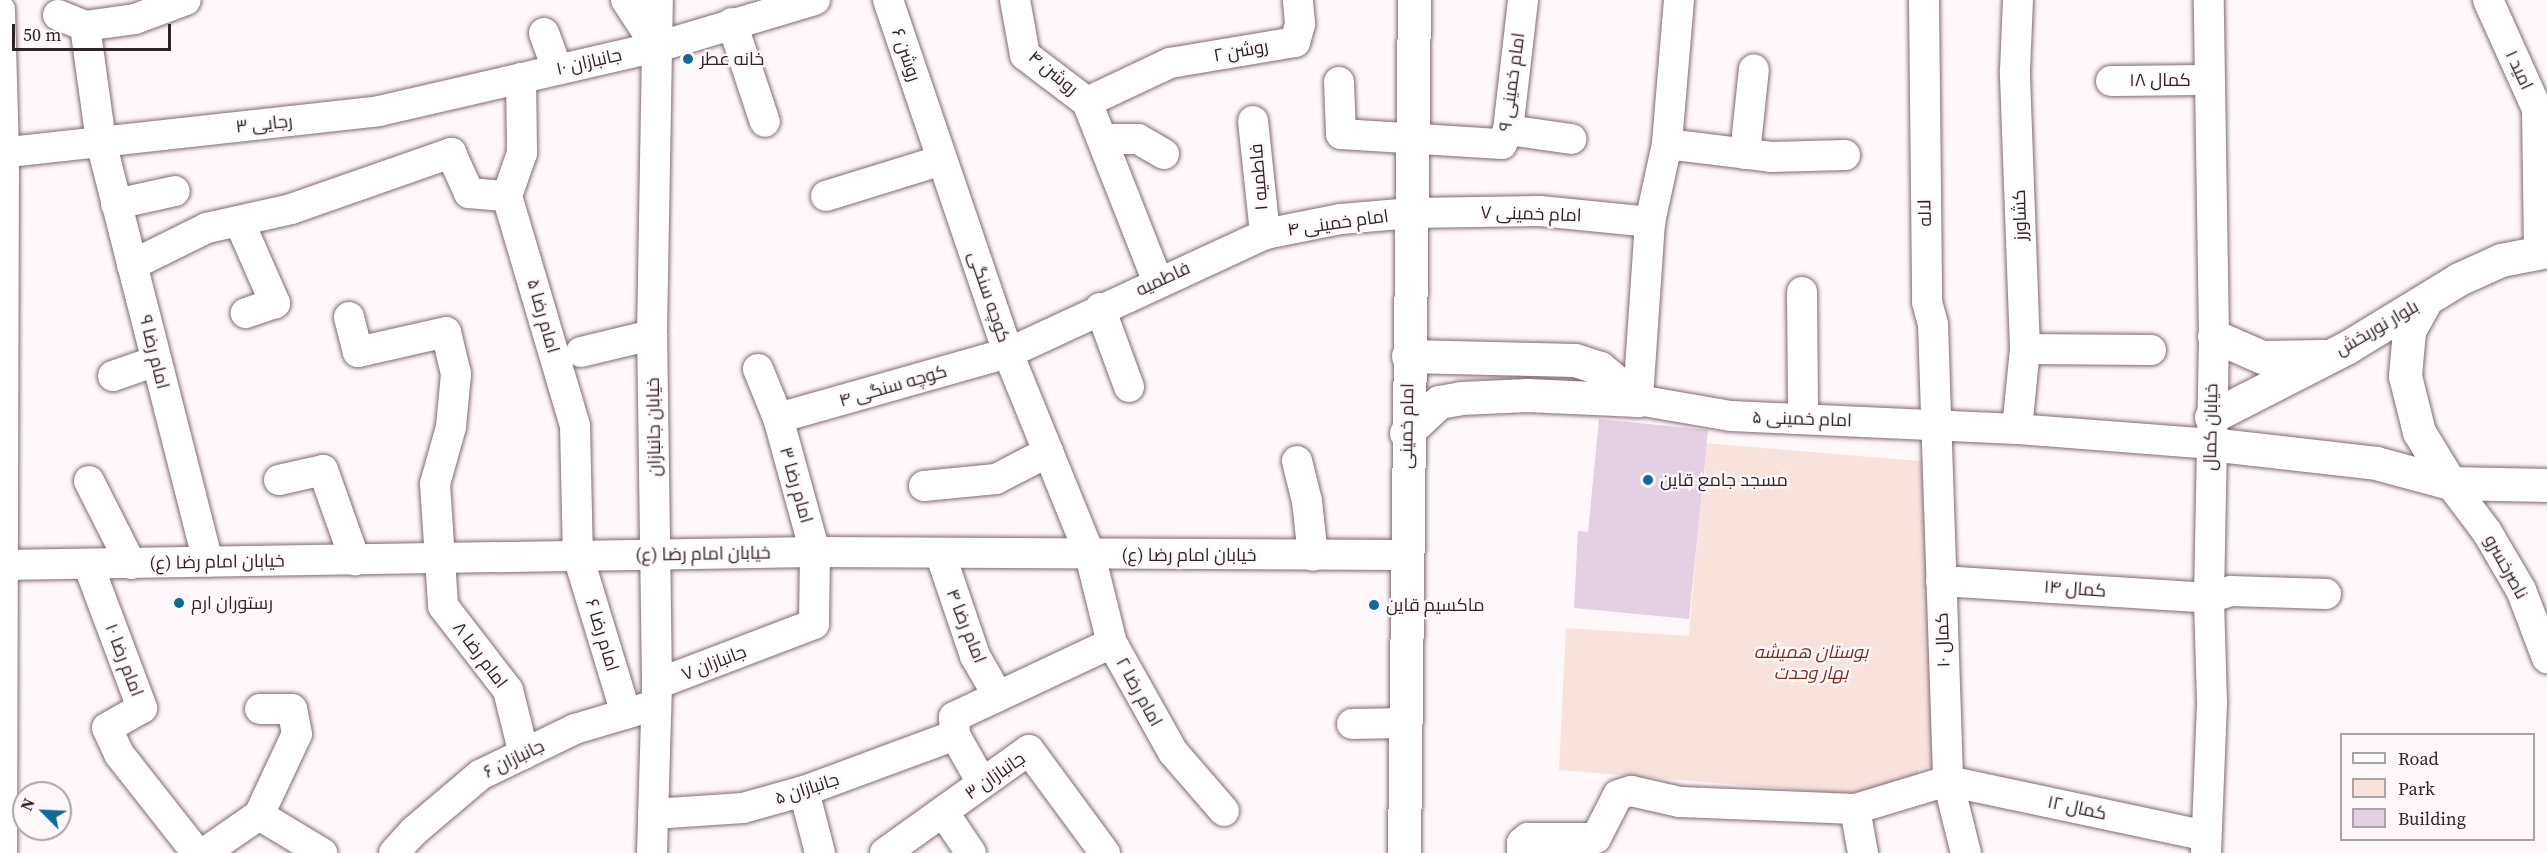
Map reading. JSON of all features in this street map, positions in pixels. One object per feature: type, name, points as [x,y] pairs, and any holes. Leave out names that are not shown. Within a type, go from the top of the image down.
[{"type":"main road","name":"امام خمینی","points":[[1404,853],[1406,433],[1412,213],[1410,138],[1414,0]]},
{"type":"main road","name":"بلوار نوربخش","points":[[2211,430],[2459,279],[2543,237]]},
{"type":"main road","points":[[2426,300],[2409,331],[2406,375],[2419,432],[2450,483]]},
{"type":"main road","points":[[2214,336],[2262,357],[2331,356]]},
{"type":"main road","points":[[1408,356],[1575,360],[1600,368],[1638,400]]},
{"type":"main road","points":[[1406,433],[1439,402],[1461,398],[1527,395],[1638,400]]},
{"type":"main road","points":[[2211,430],[2376,463],[2450,483],[2547,485]]},
{"type":"street","name":"امام رضا ۹","points":[[186,0],[135,19],[72,20],[116,204],[208,562]]},
{"type":"street","points":[[626,0],[657,47]]},
{"type":"street","name":"خیابان جانبازان","points":[[652,853],[657,695],[652,335],[658,0]]},
{"type":"street","name":"جانبازان ۱۰","points":[[521,78],[657,47],[815,0]]},
{"type":"street","name":"روشن ۶","points":[[888,0],[925,110]]},
{"type":"street","name":"روشن ۴","points":[[1015,0],[1025,55],[1087,102],[1157,280]]},
{"type":"street","name":"روشن ۲","points":[[1087,102],[1170,63],[1295,42],[1300,24],[1298,0]]},
{"type":"street","name":"امام خمینی ۹","points":[[1410,138],[1502,144],[1508,130],[1523,0]]},
{"type":"street","points":[[1638,400],[1650,222],[1667,144],[1679,0]]},
{"type":"street","name":"لاله","points":[[1924,0],[1927,302],[1933,324],[1937,425]]},
{"type":"street","name":"کشاورز","points":[[2017,429],[2025,349],[2016,71],[2018,0]]},
{"type":"street","name":"خیابان کمال","points":[[2206,844],[2212,702],[2209,598],[2214,336],[2208,80],[2209,0]]},
{"type":"street","name":"امید ۱","points":[[2488,0],[2537,109],[2543,237]]},
{"type":"street","points":[[0,10],[2,853]]},
{"type":"street","points":[[732,23],[765,122]]},
{"type":"street","points":[[544,33],[557,69]]},
{"type":"street","points":[[1745,154],[1754,69]]},
{"type":"street","points":[[132,265],[207,228],[291,209],[451,153],[468,193],[507,195],[522,153],[521,78]]},
{"type":"street","name":"رجایی ۳","points":[[2,153],[379,111],[521,78]]},
{"type":"street","name":"کمال ۱۸","points":[[2111,81],[2208,80]]},
{"type":"street","points":[[1339,82],[1341,134],[1410,138]]},
{"type":"street","name":"کوچه سنگی","points":[[925,110],[1008,353],[1060,482]]},
{"type":"street","name":"فاطمیه ۱","points":[[1252,121],[1264,234]]},
{"type":"street","points":[[1508,130],[1571,139]]},
{"type":"street","points":[[1102,140],[1138,139],[1164,154]]},
{"type":"street","points":[[1667,144],[1771,157],[1845,155]]},
{"type":"street","points":[[826,196],[942,160]]},
{"type":"street","points":[[116,204],[175,191]]},
{"type":"street","name":"امام رضا ۵","points":[[507,195],[575,426],[578,556]]},
{"type":"street","name":"امام خمینی ۷","points":[[1412,213],[1540,211],[1650,222]]},
{"type":"street","name":"امام خمینی ۴","points":[[1264,234],[1341,219],[1412,213]]},
{"type":"street","points":[[239,221],[275,303],[246,313]]},
{"type":"street","name":"فاطمیه","points":[[1063,326],[1157,280],[1264,234]]},
{"type":"street","points":[[1802,292],[1803,418]]},
{"type":"street","points":[[1100,308],[1129,387]]},
{"type":"street","name":"امام رضا ۸","points":[[349,317],[358,352],[446,332],[456,374],[451,427],[435,484],[443,606],[508,690],[524,754]]},
{"type":"street","name":"کوچه سنگی ۴","points":[[778,418],[1008,353],[1063,326]]},
{"type":"street","points":[[581,352],[652,335]]},
{"type":"street","points":[[2025,349],[2151,350]]},
{"type":"street","points":[[113,376],[156,361]]},
{"type":"street","name":"امام رضا ۳","points":[[758,369],[778,418],[815,552]]},
{"type":"street","name":"امام خمینی ۵","points":[[1638,400],[1731,416],[2017,429],[2211,430]]},
{"type":"street","name":"کمال ۱۰","points":[[1937,425],[1948,781],[1966,853]]},
{"type":"street","points":[[924,486],[996,479],[1048,452]]},
{"type":"street","points":[[1297,461],[1307,501],[1313,556]]},
{"type":"street","points":[[279,480],[323,470],[355,560]]},
{"type":"street","points":[[89,481],[131,564]]},
{"type":"street","name":"امام رضا ۲","points":[[1060,482],[1090,555],[1112,643],[1173,752],[1224,811]]},
{"type":"street","name":"ناصرخسرو","points":[[2450,483],[2487,532],[2522,590],[2547,658]]},
{"type":"street","name":"خیابان امام رضا (ع)","points":[[0,565],[815,552],[1405,555]]},
{"type":"street","name":"جانبازان ۷","points":[[657,695],[771,641],[814,624],[815,552]]},
{"type":"street","name":"امام رضا ۴","points":[[940,554],[975,656],[998,696]]},
{"type":"street","name":"امام رضا ۶","points":[[578,556],[626,714]]},
{"type":"street","name":"امام رضا ۱۰","points":[[88,564],[142,708],[106,728],[119,754],[197,853]]},
{"type":"street","name":"کمال ۱۴","points":[[1941,581],[2209,598],[2231,591],[2326,594]]},
{"type":"street","points":[[982,783],[955,735],[954,717],[1112,643]]},
{"type":"street","name":"جانبازان ۶","points":[[394,853],[414,831],[480,775],[575,729],[626,714],[657,695]]},
{"type":"street","points":[[204,853],[260,815],[297,734],[292,709],[260,709]]},
{"type":"street","points":[[1352,724],[1403,723]]},
{"type":"street","name":"جانبازان ۵","points":[[653,814],[743,808],[804,791],[955,735]]},
{"type":"street","name":"جانبازان ۳","points":[[885,853],[1029,750],[1105,853]]},
{"type":"street","points":[[1522,853],[1522,843],[1528,838],[1596,838],[1618,795],[1630,791],[1680,802],[1855,809],[1948,781]]},
{"type":"street","name":"کمال ۱۲","points":[[1948,781],[2206,844]]},
{"type":"street","points":[[804,791],[820,853]]},
{"type":"street","points":[[1855,809],[1863,853]]},
{"type":"street","points":[[944,813],[971,853]]},
{"type":"street","points":[[260,815],[322,853]]},
{"type":"green space","name":"بوستان همیشه بهار وحدت","points":[[1705,443],[1931,462],[1938,765],[1918,769],[1918,787],[1849,794],[1559,770],[1566,628],[1689,636]]},
{"type":"building","name":"مسجد جامع قاین","points":[[1599,419],[1708,430],[1689,619],[1574,608],[1578,531],[1588,532]]},
{"type":"place","name":"خانه عطر","points":[[688,59]]},
{"type":"place","name":"مسجد جامع قاین","points":[[1648,480]]},
{"type":"place","name":"رستوران ارم","points":[[179,603]]},
{"type":"place","name":"ماکسیم قاین","points":[[1374,605]]}]
